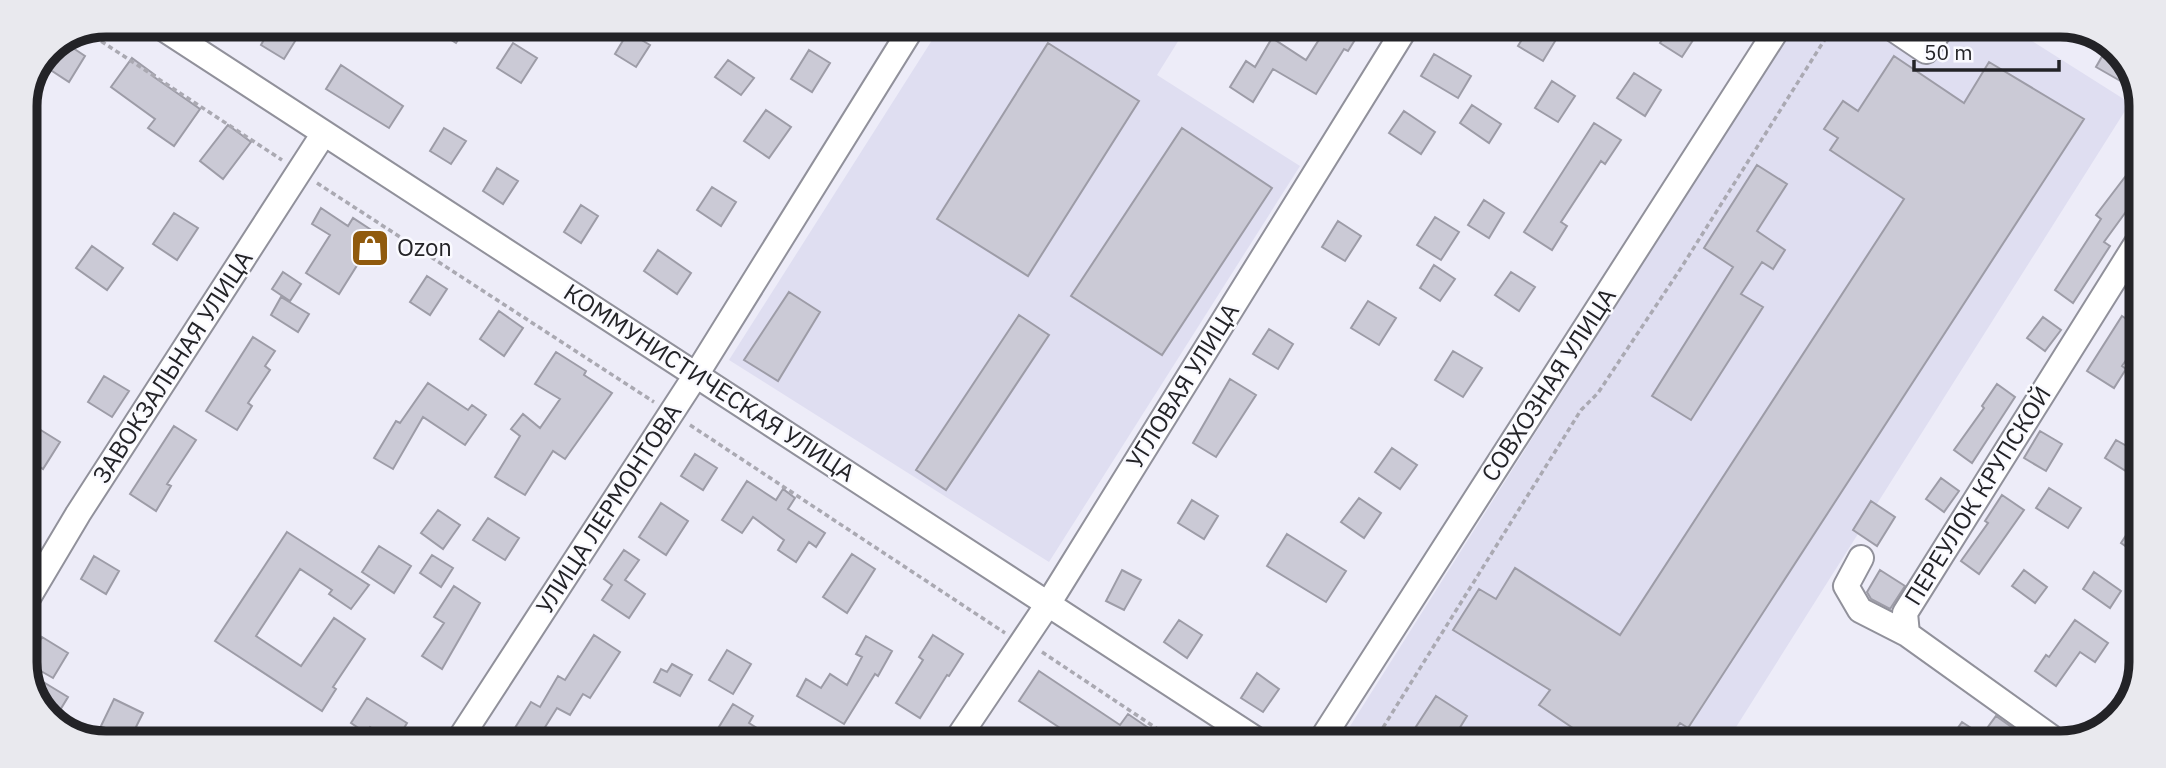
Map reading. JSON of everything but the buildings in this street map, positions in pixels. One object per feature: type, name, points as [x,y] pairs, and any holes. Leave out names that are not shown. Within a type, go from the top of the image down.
[{"type":"street","name":"КОММУНИСТИЧЕСКАЯ УЛИЦА","points":[[176,37],[1243,731]]},
{"type":"street","name":"УЛИЦА ЛЕРМОНТОВА","points":[[465,731],[696,375],[907,37]]},
{"type":"street","name":"УГЛОВАЯ УЛИЦА","points":[[963,731],[1048,604],[1400,37]]},
{"type":"street","name":"СОВХОЗНАЯ УЛИЦА","points":[[1327,731],[1772,37]]},
{"type":"street","points":[[1905,37],[1926,51],[1935,37]]},
{"type":"street","name":"ЗАВОКЗАЛЬНАЯ УЛИЦА","points":[[37,583],[78,514],[324,133]]},
{"type":"street","name":"ПЕРЕУЛОК КРУПСКОЙ","points":[[2041,731],[1906,634],[1905,613],[2129,256]]},
{"type":"street","points":[[1861,558],[1846,586],[1860,610],[1906,634]]},
{"type":"path","points":[[1381,731],[1581,410],[1598,393],[1681,268],[1826,37]]},
{"type":"path","points":[[96,38],[1021,643],[1032,646],[1160,731]]},
{"type":"shaded area","points":[[934,37],[1181,37],[1157,75],[1300,166],[1049,562],[729,360]]},
{"type":"shaded area","points":[[1786,37],[2026,37],[2129,102],[1734,731],[1347,731]]},
{"type":"place","name":"Ozon","points":[[370,248]]}]
